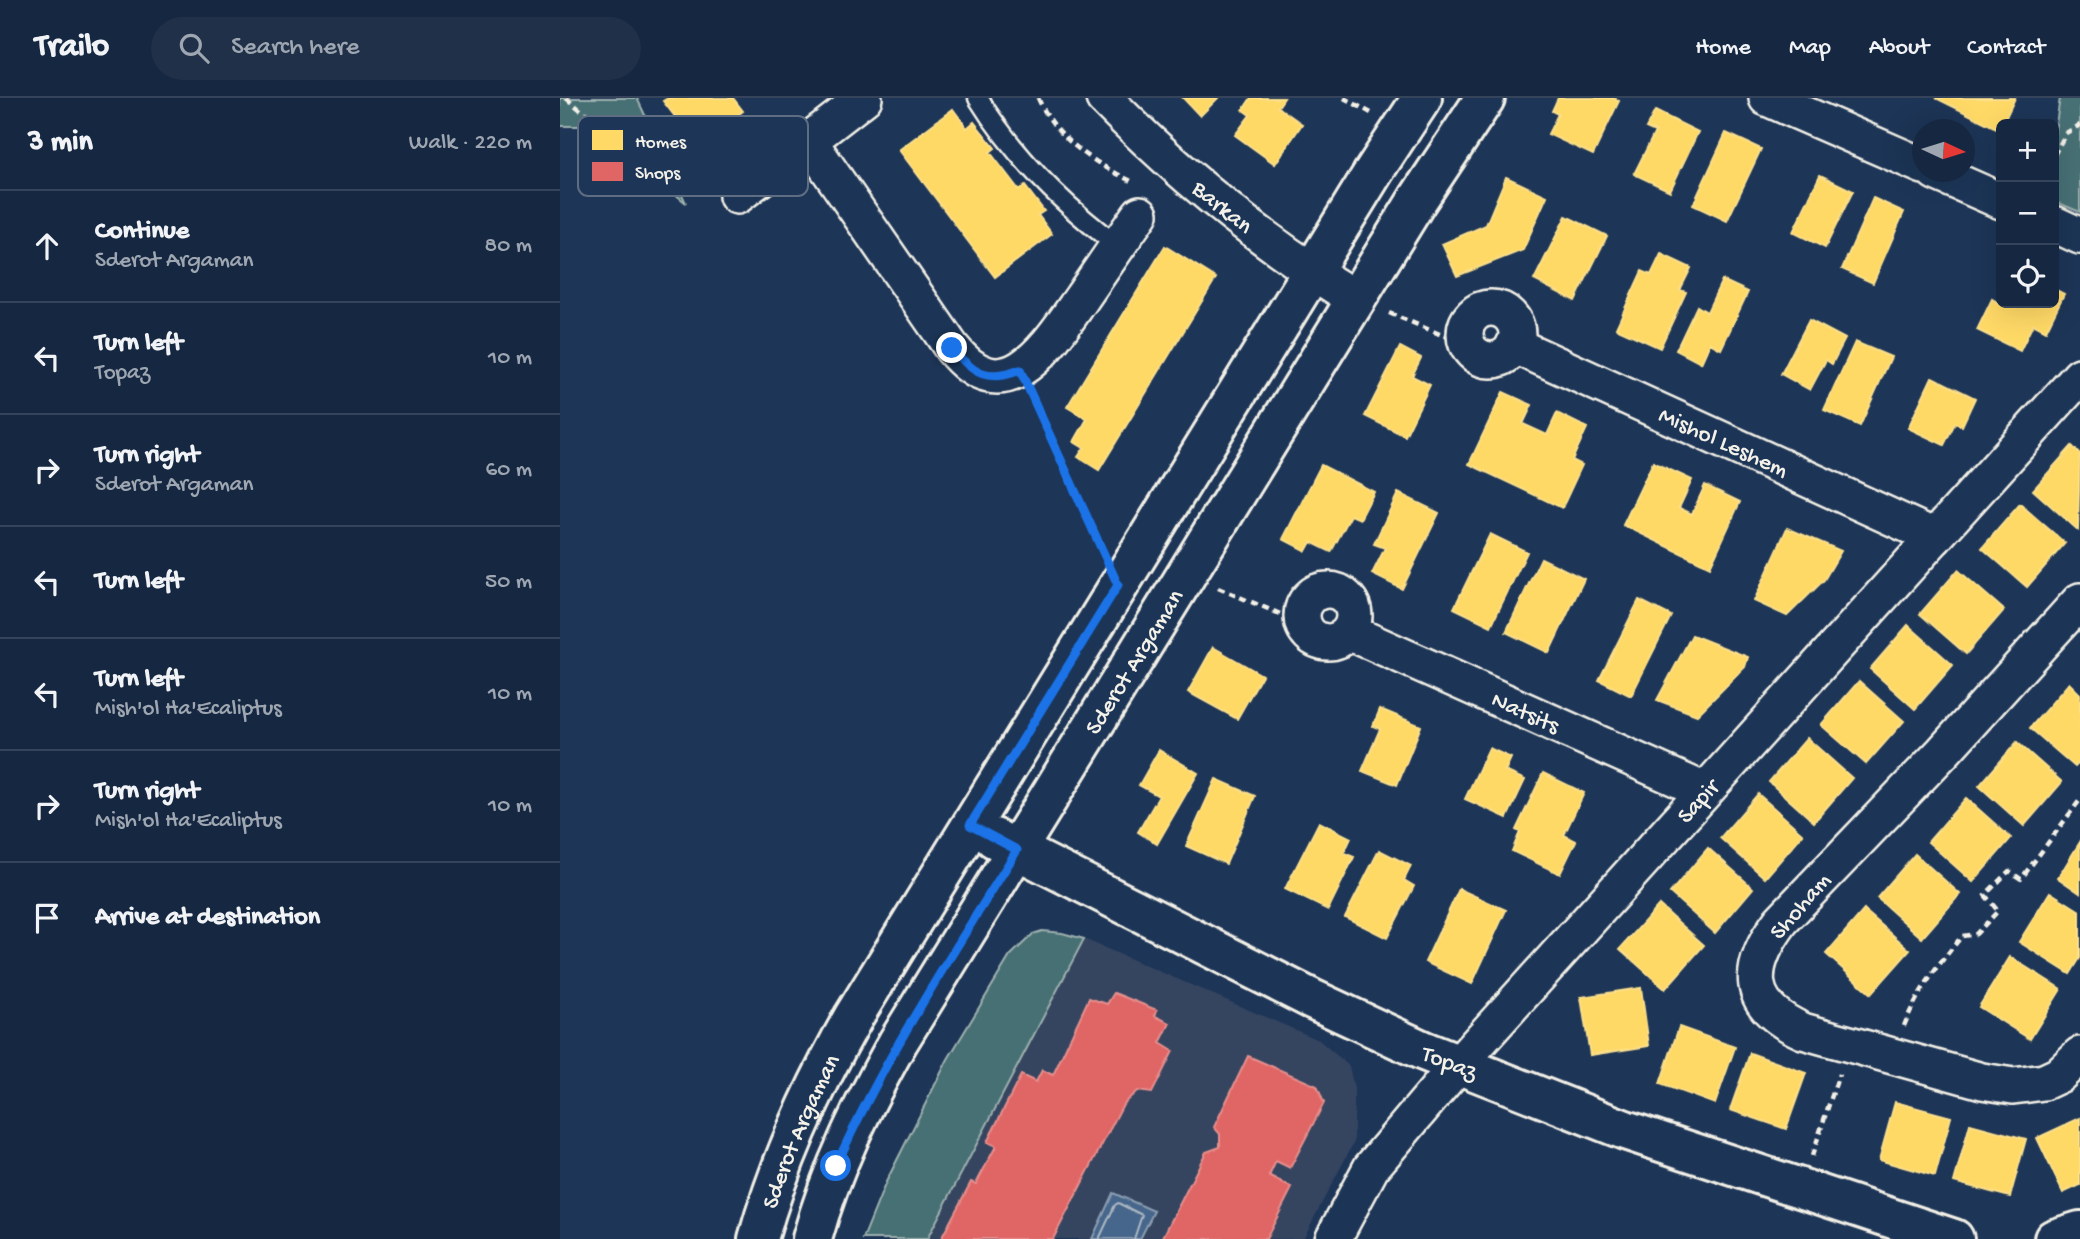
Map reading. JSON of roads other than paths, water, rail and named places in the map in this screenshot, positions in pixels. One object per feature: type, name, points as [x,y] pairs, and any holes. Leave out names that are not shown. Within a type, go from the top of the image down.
[{"type":"street","points":[[864,98],[809,141],[965,364],[978,373],[992,377],[1007,375],[1020,370],[1045,349],[1118,246],[1137,198]]},
{"type":"street","name":"Barkan","points":[[1104,98],[1151,145],[1209,196],[1311,273],[1356,299]]},
{"type":"street","name":"Sderot Argaman","points":[[758,1239],[779,1170],[808,1100],[854,1016],[1311,273],[1422,98]]},
{"type":"street","name":"Sderot Argaman","points":[[812,1239],[836,1166],[876,1082],[1356,299],[1485,98]]},
{"type":"street","points":[[1767,98],[1912,161]]},
{"type":"street","points":[[1958,182],[1996,199]]},
{"type":"street","points":[[2059,226],[2080,236]]},
{"type":"street","name":"Mishol Leshem","points":[[1467,342],[1479,357],[1489,360],[1504,356],[1514,345],[1935,537]]},
{"type":"street","name":"Sapir","points":[[1333,1239],[1359,1186],[1378,1159],[1458,1065],[2080,376]]},
{"type":"street","name":"Shoham","points":[[2080,601],[1943,752],[1781,921],[1758,958],[1756,975],[1758,990],[1765,1004],[1788,1024],[1982,1081],[2028,1086],[2059,1075],[2080,1055]]},
{"type":"street","name":"Natsits","points":[[1304,624],[1312,636],[1321,641],[1337,640],[1349,632],[1705,791]]},
{"type":"street","name":"Topaz","points":[[970,825],[1354,1020],[1458,1065],[1604,1122],[1954,1239]]},
{"type":"street","points":[[2054,1239],[2080,1231]]},
{"type":"lane","points":[[978,98],[1035,172],[1074,211],[1118,246]]},
{"type":"water","points":[[1113,1193],[1154,1211],[1140,1239],[1092,1239]]}]
